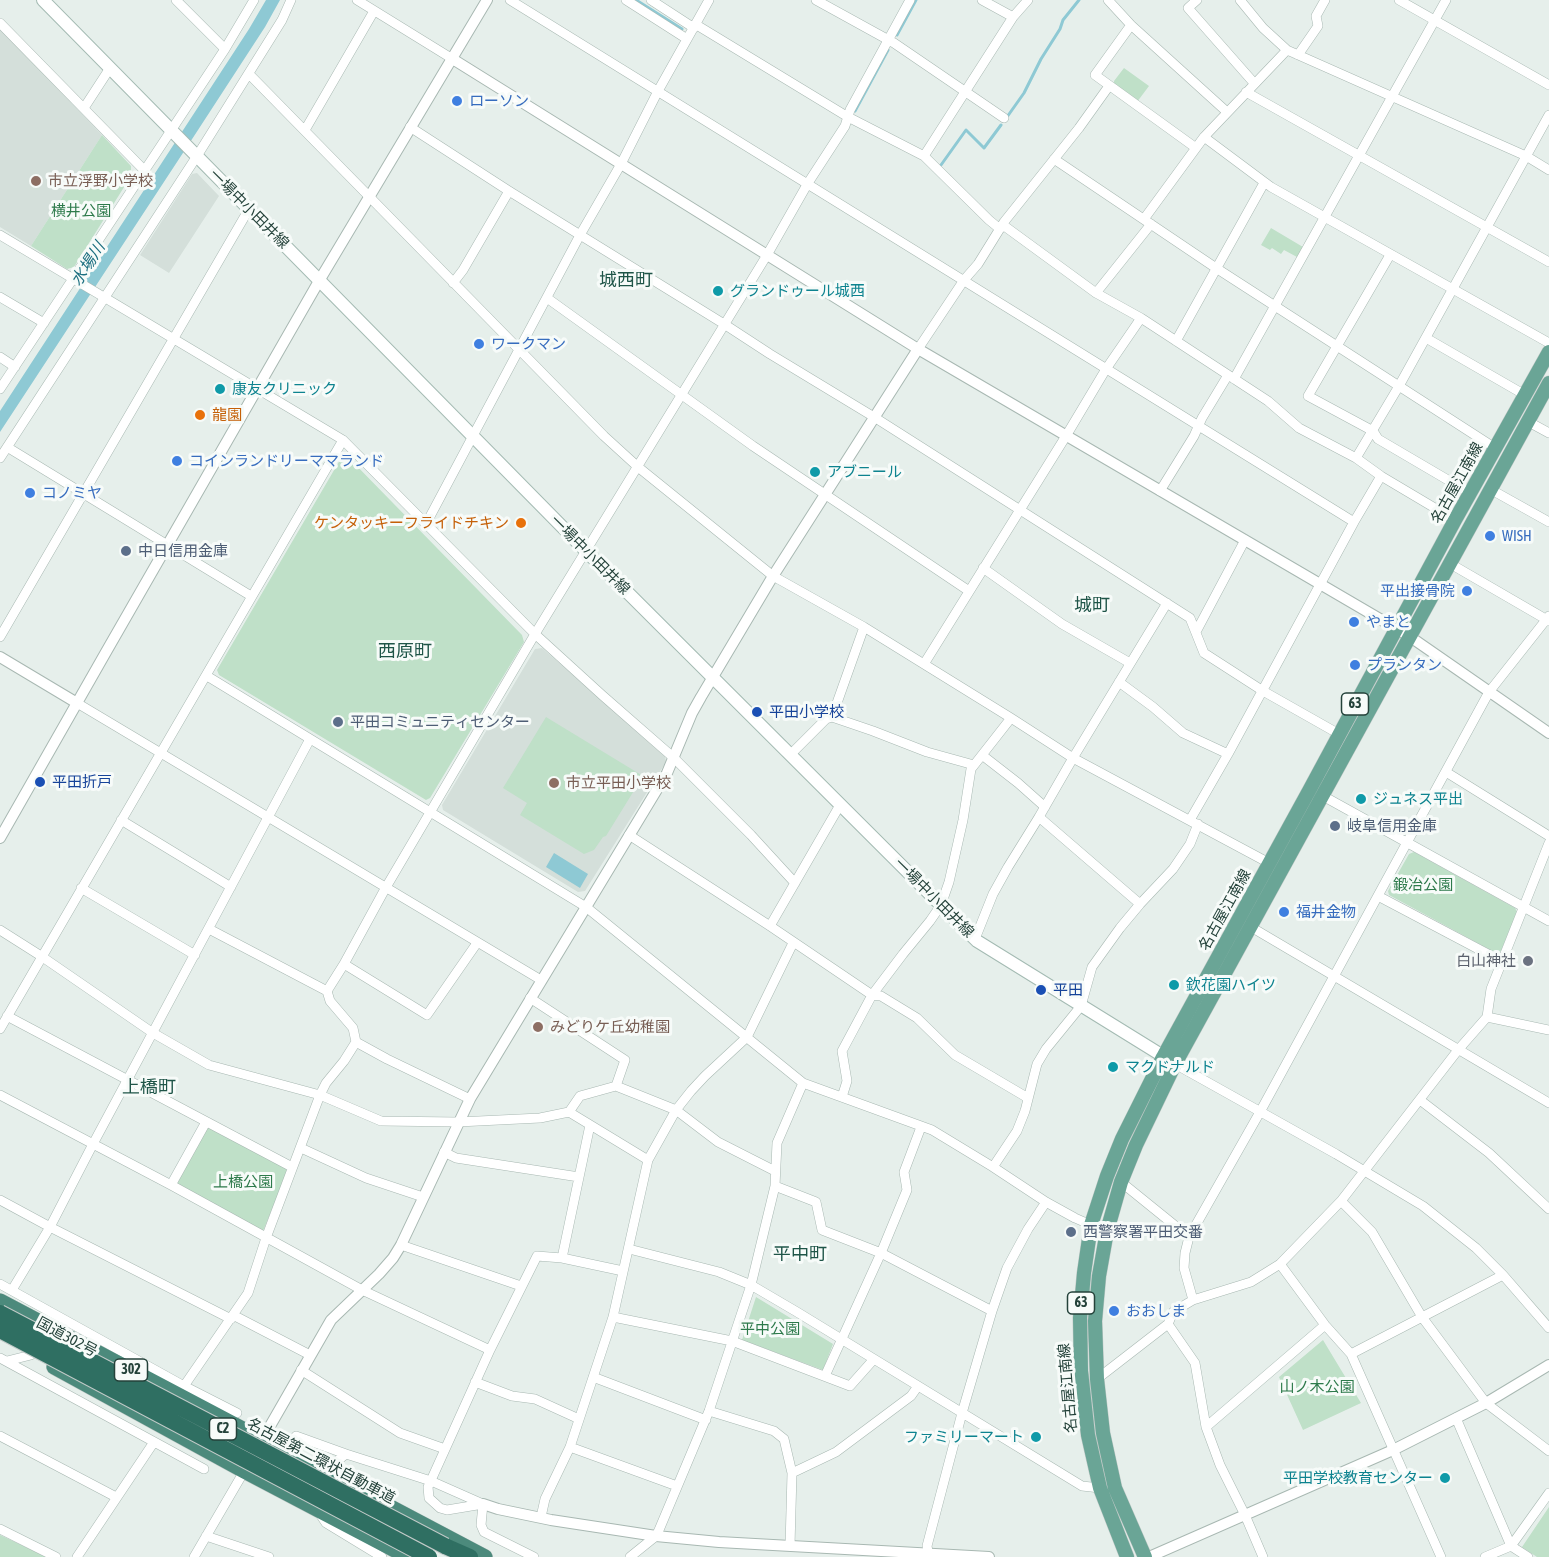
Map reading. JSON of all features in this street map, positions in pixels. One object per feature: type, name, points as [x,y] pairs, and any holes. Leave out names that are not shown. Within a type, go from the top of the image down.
[{"type":"highway","name":"国道302号","points":[[0,1301],[485,1557]]},
{"type":"highway","points":[[0,1307],[103,1363],[143,1388]]},
{"type":"highway","name":"名古屋第二環状自動車道","points":[[0,1313],[468,1557]]},
{"type":"highway","name":"302","points":[[1,1333],[31,1355],[408,1557]]},
{"type":"highway","name":"C2","points":[[1,1333],[427,1557]]},
{"type":"main road","name":"一場中小田井線","points":[[48,2],[110,68],[586,551],[975,939],[1169,1060]]},
{"type":"main road","name":"名古屋江南線","points":[[1127,1557],[1100,1488],[1088,1436],[1081,1371],[1080,1318],[1084,1273],[1091,1225],[1107,1176],[1122,1139],[1251,927],[1323,796],[1403,633],[1455,520],[1549,352]]},
{"type":"main road","name":"名古屋江南線","points":[[1147,1557],[1115,1488],[1103,1433],[1097,1379],[1095,1321],[1099,1276],[1107,1231],[1121,1182],[1169,1060],[1269,862],[1339,734],[1449,563],[1549,383]]},
{"type":"street","points":[[176,0],[225,50]]},
{"type":"street","points":[[0,389],[75,279],[144,170],[174,133],[254,0]]},
{"type":"street","points":[[0,458],[102,296],[249,74],[282,20],[291,0]]},
{"type":"street","points":[[357,0],[918,349],[1403,633],[1549,733]]},
{"type":"street","points":[[0,838],[257,389],[487,0]]},
{"type":"street","points":[[510,0],[1354,522]]},
{"type":"street","points":[[626,0],[687,39]]},
{"type":"street","points":[[651,0],[848,117],[924,156],[989,220],[1096,293],[1141,318],[1268,401],[1299,428],[1356,458],[1381,476],[1455,520]]},
{"type":"street","points":[[426,524],[580,235],[709,0]]},
{"type":"street","points":[[816,0],[889,40],[1004,118]]},
{"type":"street","points":[[327,991],[535,634],[767,255],[808,183],[845,126],[850,110],[910,0]]},
{"type":"street","points":[[982,0],[1012,17]]},
{"type":"street","points":[[924,156],[1012,17],[1028,0]]},
{"type":"street","points":[[1108,0],[1131,25],[1227,111]]},
{"type":"street","points":[[1197,0],[1188,8],[1254,83]]},
{"type":"street","points":[[1240,0],[1263,28],[1287,50],[1526,156],[1549,170]]},
{"type":"street","points":[[1298,55],[1318,26],[1316,16],[1325,0]]},
{"type":"street","points":[[1399,0],[1549,85]]},
{"type":"street","points":[[1160,491],[1274,305],[1446,0]]},
{"type":"street","points":[[305,130],[374,11]]},
{"type":"street","points":[[0,23],[144,170]]},
{"type":"street","points":[[1131,25],[1095,75],[1196,148]]},
{"type":"street","points":[[1096,293],[1204,137],[1287,50]]},
{"type":"street","points":[[84,108],[110,68]]},
{"type":"street","points":[[249,74],[604,436],[638,467],[774,576],[864,627],[1073,758],[1269,862]]},
{"type":"street","points":[[194,1557],[331,1320],[379,1274],[401,1245],[470,1100],[667,773],[692,713],[774,576],[964,280],[1109,86]]},
{"type":"street","points":[[1246,92],[1549,262]]},
{"type":"street","points":[[1356,458],[1399,386],[1549,115]]},
{"type":"street","points":[[410,127],[1190,618],[1204,653],[1263,691],[1339,734]]},
{"type":"street","points":[[1204,137],[1264,183],[1549,344]]},
{"type":"street","points":[[1054,159],[1216,268],[1495,448]]},
{"type":"street","points":[[1176,341],[1264,183]]},
{"type":"street","points":[[453,283],[510,191]]},
{"type":"street","points":[[0,637],[249,209]]},
{"type":"street","points":[[0,235],[342,440],[535,634],[674,758],[795,883]]},
{"type":"street","points":[[1390,255],[1308,396],[1373,431],[1378,439],[1470,493]]},
{"type":"street","points":[[0,297],[44,323]]},
{"type":"street","points":[[547,298],[753,446],[969,591]]},
{"type":"street","points":[[924,664],[1106,369],[1141,318]]},
{"type":"street","points":[[1426,338],[1525,395]]},
{"type":"street","points":[[0,357],[15,367]]},
{"type":"street","points":[[1527,421],[1549,433]]},
{"type":"street","points":[[0,1029],[342,440]]},
{"type":"street","points":[[7,447],[251,596]]},
{"type":"street","points":[[993,1167],[1017,1131],[1025,1111],[1037,1064],[1046,1049],[1081,1006],[1092,968],[1120,928],[1173,869],[1190,844],[1194,822],[1228,754],[1381,476]]},
{"type":"street","points":[[1490,489],[1549,522]]},
{"type":"street","points":[[1196,632],[1245,540]]},
{"type":"street","points":[[1193,1300],[1184,1268],[1189,1237],[1260,1112],[1489,692],[1548,619],[1449,563]]},
{"type":"street","points":[[983,567],[1062,624],[1130,663]]},
{"type":"street","points":[[975,939],[993,894],[1167,603]]},
{"type":"street","points":[[831,717],[864,627]]},
{"type":"street","points":[[0,657],[541,980]]},
{"type":"street","points":[[207,676],[586,907],[803,1083],[932,1130],[1046,1202],[1091,1225]]},
{"type":"street","points":[[1119,682],[1184,733],[1228,754]]},
{"type":"street","points":[[790,755],[826,719],[831,717],[927,752],[974,765]]},
{"type":"street","points":[[842,1097],[847,1081],[842,1052],[872,995],[941,905],[949,882],[963,820],[971,769],[1011,718]]},
{"type":"street","points":[[12,1290],[50,1227],[310,739]]},
{"type":"street","points":[[982,755],[1045,807]]},
{"type":"street","points":[[1446,772],[1549,836]]},
{"type":"street","points":[[1323,796],[1549,921]]},
{"type":"street","points":[[770,926],[840,805]]},
{"type":"street","points":[[1039,817],[1140,904]]},
{"type":"street","points":[[121,820],[231,887]]},
{"type":"street","points":[[629,835],[872,995],[880,996],[917,1018],[955,1054],[1028,1098]]},
{"type":"street","points":[[1097,1379],[1168,1324],[1173,1312],[1193,1300],[1251,1282],[1280,1264],[1341,1201],[1458,1050],[1487,1017],[1491,989],[1549,843]]},
{"type":"street","points":[[81,888],[195,955]]},
{"type":"street","points":[[1378,896],[1503,962]]},
{"type":"street","points":[[1251,927],[1549,1103]]},
{"type":"street","points":[[184,1386],[248,1293],[266,1238],[320,1095],[356,1042],[353,1028],[330,1000],[327,991],[209,929]]},
{"type":"street","points":[[0,930],[153,1033],[210,1065],[320,1095],[381,1121],[458,1122],[540,1118],[569,1112],[648,1160]]},
{"type":"street","points":[[344,964],[427,1015],[477,943]]},
{"type":"street","points":[[541,1517],[545,1499],[570,1447],[613,1317],[648,1160],[676,1110],[705,1076],[747,1037],[793,943]]},
{"type":"street","points":[[530,998],[624,1060],[616,1086]]},
{"type":"street","points":[[7,1016],[292,1167]]},
{"type":"street","points":[[1487,1017],[1549,1030]]},
{"type":"street","points":[[356,1042],[470,1100]]},
{"type":"street","points":[[1169,1060],[1423,1206],[1476,1248],[1549,1328]]},
{"type":"street","points":[[630,1557],[656,1536],[707,1416],[751,1285],[775,1186],[777,1143],[803,1083]]},
{"type":"street","points":[[569,1112],[580,1096],[616,1086],[676,1110],[718,1142],[776,1171]]},
{"type":"street","points":[[0,1095],[171,1185],[362,1290],[490,1350]]},
{"type":"street","points":[[1420,1100],[1489,1153],[1549,1209]]},
{"type":"street","points":[[171,1185],[206,1122]]},
{"type":"street","points":[[562,1258],[590,1125]]},
{"type":"street","points":[[825,1376],[908,1190],[904,1172],[921,1127]]},
{"type":"street","points":[[301,1148],[366,1178],[423,1197]]},
{"type":"street","points":[[444,1152],[456,1158],[579,1177]]},
{"type":"street","points":[[1121,1182],[1189,1237]]},
{"type":"street","points":[[775,1186],[816,1202],[822,1230],[881,1253],[992,1311]]},
{"type":"street","points":[[0,1200],[310,1355]]},
{"type":"street","points":[[1341,1201],[1372,1232],[1422,1317],[1486,1403],[1549,1451]]},
{"type":"street","points":[[929,1555],[927,1546],[992,1311],[1007,1268],[1046,1202]]},
{"type":"street","points":[[401,1245],[521,1286]]},
{"type":"street","points":[[629,1249],[719,1272],[751,1285],[1082,1486],[1100,1488]]},
{"type":"street","points":[[483,1504],[447,1510],[440,1508],[429,1498],[428,1487],[490,1350],[537,1256],[562,1258],[623,1271]]},
{"type":"street","points":[[1280,1264],[1325,1325],[1351,1354],[1441,1557]]},
{"type":"street","points":[[1351,1354],[1503,1275]]},
{"type":"street","points":[[0,1284],[237,1413]]},
{"type":"street","points":[[39,1305],[45,1325]]},
{"type":"street","points":[[613,1317],[732,1341],[850,1386],[874,1359]]},
{"type":"street","points":[[1168,1324],[1195,1363],[1206,1427],[1220,1465],[1263,1557]]},
{"type":"street","points":[[1206,1427],[1325,1325]]},
{"type":"street","points":[[3,1359],[31,1355]]},
{"type":"street","points":[[3,1359],[204,1468]]},
{"type":"street","points":[[1147,1557],[1393,1450],[1486,1403],[1549,1365]]},
{"type":"street","points":[[301,1370],[400,1433],[445,1449]]},
{"type":"street","points":[[593,1377],[707,1416],[774,1431],[784,1439],[792,1473],[790,1546]]},
{"type":"street","points":[[475,1382],[512,1396],[535,1399],[579,1419]]},
{"type":"street","points":[[184,1386],[191,1402]]},
{"type":"street","points":[[792,1473],[836,1452],[911,1396],[918,1386]]},
{"type":"street","points":[[1456,1418],[1511,1546],[1528,1557]]},
{"type":"street","points":[[154,1442],[166,1443],[176,1434]]},
{"type":"street","points":[[0,1436],[116,1497]]},
{"type":"street","points":[[296,1436],[431,1481],[498,1509],[541,1517],[656,1536],[790,1546],[801,1552],[988,1557]]},
{"type":"street","points":[[77,1557],[154,1442]]},
{"type":"street","points":[[570,1447],[677,1486]]},
{"type":"street","points":[[323,1472],[346,1454]]},
{"type":"street","points":[[1485,1557],[1511,1546],[1549,1493]]},
{"type":"street","points":[[483,1504],[481,1524],[484,1532],[534,1557]]},
{"type":"street","points":[[317,1510],[326,1523],[381,1557]]},
{"type":"street","points":[[0,1529],[56,1557]]},
{"type":"street","points":[[206,1536],[269,1557]]},
{"type":"shaded area","name":"市立浮野小学校","points":[[0,29],[102,135],[31,246],[0,227]]},
{"type":"shaded area","points":[[197,173],[219,196],[169,273],[140,255],[192,174]]},
{"type":"shaded area","name":"市立平田小学校","points":[[542,648],[665,756],[666,762],[585,891],[578,892],[443,810],[442,805],[535,649]]},
{"type":"green space","points":[[1124,68],[1149,86],[1137,102],[1114,86],[1114,81]]},
{"type":"green space","name":"横井公園","points":[[102,135],[131,166],[131,176],[74,267],[67,269],[31,246]]},
{"type":"green space","points":[[1271,228],[1303,247],[1297,257],[1284,250],[1281,254],[1261,245]]},
{"type":"green space","points":[[344,456],[350,459],[522,635],[524,642],[430,798],[426,800],[219,675],[217,670]]},
{"type":"green space","points":[[546,717],[643,776],[606,836],[594,850],[584,854],[520,815],[527,803],[503,788]]},
{"type":"green space","name":"鍛冶公園","points":[[1414,852],[1515,908],[1517,912],[1501,951],[1496,953],[1389,895],[1388,891],[1409,854]]},
{"type":"green space","name":"上橋公園","points":[[206,1125],[289,1168],[263,1231],[174,1184]]},
{"type":"green space","name":"平中公園","points":[[756,1297],[833,1344],[823,1370],[742,1340]]},
{"type":"green space","name":"山ノ木公園","points":[[1323,1340],[1361,1403],[1303,1430],[1279,1377]]},
{"type":"green space","points":[[1549,1507],[1549,1557],[1537,1557],[1522,1547]]},
{"type":"green space","points":[[0,1535],[47,1557],[0,1557]]},
{"type":"water","points":[[266,0],[280,0],[265,27],[0,432],[0,411]]},
{"type":"water","points":[[554,853],[588,874],[580,888],[546,867]]},
{"type":"waterway","points":[[636,0],[682,29]]},
{"type":"waterway","points":[[897,35],[916,0]]},
{"type":"waterway","points":[[1007,117],[1024,93],[1063,20],[1079,0]]},
{"type":"waterway","points":[[855,111],[888,50]]},
{"type":"waterway","points":[[941,165],[966,130],[984,148],[1001,125]]},
{"type":"place","name":"ローソン","points":[[457,101]]},
{"type":"place","name":"市立浮野小学校","points":[[36,181]]},
{"type":"place","name":"グランドゥール城西","points":[[718,291]]},
{"type":"place","name":"ワークマン","points":[[479,344]]},
{"type":"place","name":"康友クリニック","points":[[220,389]]},
{"type":"place","name":"龍園","points":[[200,415]]},
{"type":"place","name":"コインランドリーママランド","points":[[177,461]]},
{"type":"place","name":"アブニール","points":[[815,472]]},
{"type":"place","name":"コノミヤ","points":[[30,493]]},
{"type":"place","name":"ケンタッキーフライドチキン","points":[[521,523]]},
{"type":"place","name":"WISH","points":[[1490,536]]},
{"type":"place","name":"中日信用金庫","points":[[126,551]]},
{"type":"place","name":"平出接骨院","points":[[1467,591]]},
{"type":"place","name":"やまと","points":[[1354,622]]},
{"type":"place","name":"プランタン","points":[[1355,665]]},
{"type":"place","name":"平田小学校","points":[[757,712]]},
{"type":"place","name":"平田コミュニティセンター","points":[[338,722]]},
{"type":"place","name":"平田折戸","points":[[40,782]]},
{"type":"place","name":"市立平田小学校","points":[[554,783]]},
{"type":"place","name":"ジュネス平出","points":[[1361,799]]},
{"type":"place","name":"岐阜信用金庫","points":[[1335,826]]},
{"type":"place","name":"福井金物","points":[[1284,912]]},
{"type":"place","name":"白山神社","points":[[1528,961]]},
{"type":"place","name":"欽花園ハイツ","points":[[1174,985]]},
{"type":"place","name":"平田","points":[[1041,990]]},
{"type":"place","name":"みどりケ丘幼稚園","points":[[538,1027]]},
{"type":"place","name":"マクドナルド","points":[[1113,1067]]},
{"type":"place","name":"西警察署平田交番","points":[[1071,1232]]},
{"type":"place","name":"おおしま","points":[[1114,1311]]},
{"type":"place","name":"ファミリーマート","points":[[1036,1437]]},
{"type":"place","name":"平田学校教育センター","points":[[1445,1478]]},
{"type":"district","name":"城西町","points":[[626,280]]},
{"type":"district","name":"城町","points":[[1092,605]]},
{"type":"district","name":"西原町","points":[[405,651]]},
{"type":"district","name":"上橋町","points":[[149,1087]]},
{"type":"district","name":"平中町","points":[[800,1254]]},
{"type":"water label","name":"水場川","points":[[88,264]]}]
